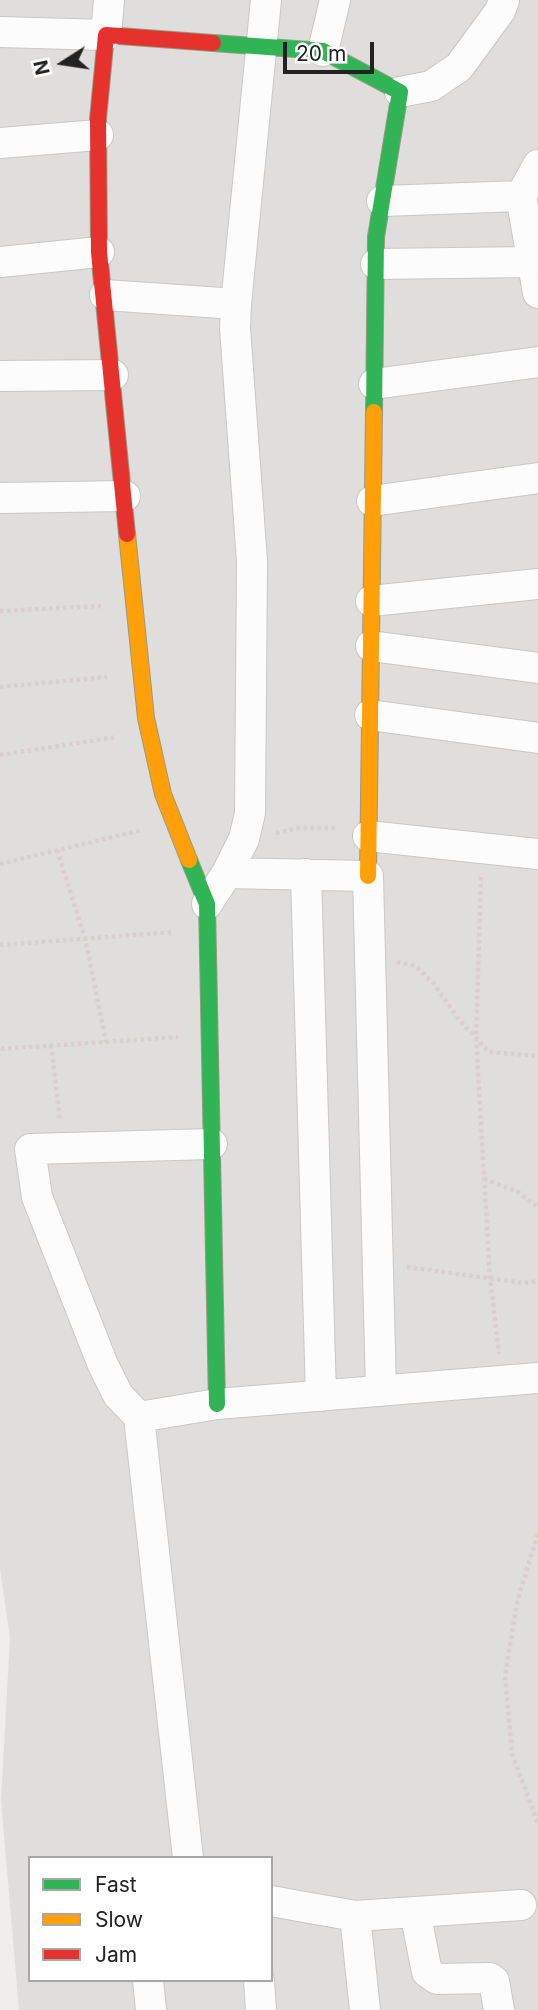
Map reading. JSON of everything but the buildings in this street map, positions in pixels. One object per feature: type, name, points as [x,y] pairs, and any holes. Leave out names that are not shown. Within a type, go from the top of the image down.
[{"type":"street","points":[[109,0],[98,120],[99,252],[149,732],[163,794],[207,917],[217,1404]]},
{"type":"street","points":[[207,917],[244,839],[250,813],[252,561],[235,328],[266,0]]},
{"type":"street","points":[[323,51],[335,0]]},
{"type":"street","points":[[0,32],[106,35],[323,51],[400,92],[431,86],[459,67],[500,11],[504,0]]},
{"type":"street","points":[[381,1391],[368,876],[373,384],[376,237],[400,92]]},
{"type":"street","points":[[0,143],[98,135]]},
{"type":"street","points":[[538,165],[521,196],[538,293]]},
{"type":"street","points":[[382,201],[521,196]]},
{"type":"street","points":[[0,262],[99,252]]},
{"type":"street","points":[[376,264],[532,262]]},
{"type":"street","points":[[104,295],[236,304]]},
{"type":"street","points":[[373,384],[538,362]]},
{"type":"street","points":[[0,376],[113,375]]},
{"type":"street","points":[[372,501],[538,478]]},
{"type":"street","points":[[0,498],[125,496]]},
{"type":"street","points":[[371,601],[538,584]]},
{"type":"street","points":[[371,646],[538,668]]},
{"type":"street","points":[[370,715],[538,738]]},
{"type":"street","points":[[368,836],[538,854]]},
{"type":"street","points":[[227,873],[368,876]]},
{"type":"street","points":[[306,874],[321,1396]]},
{"type":"street","points":[[188,1856],[139,1417],[118,1395],[103,1365],[37,1197],[30,1149],[212,1144]]},
{"type":"street","points":[[139,1417],[217,1404],[538,1378]]},
{"type":"street","points":[[273,1901],[355,1916],[521,1905]]},
{"type":"street","points":[[415,1912],[427,1972],[432,1978],[490,1978],[494,1981],[499,2010]]},
{"type":"street","points":[[355,1916],[365,2010]]},
{"type":"street","points":[[148,1982],[151,2010]]},
{"type":"street","points":[[259,1982],[261,2010]]},
{"type":"path","points":[[0,611],[135,604]]},
{"type":"path","points":[[0,687],[142,674]]},
{"type":"path","points":[[0,755],[149,732]]},
{"type":"path","points":[[0,864],[174,822]]},
{"type":"path","points":[[244,839],[299,828],[340,828],[368,836]]},
{"type":"path","points":[[482,848],[476,1038],[489,1278],[502,1382]]},
{"type":"path","points":[[57,850],[85,938],[106,1042]]},
{"type":"path","points":[[0,945],[85,938],[207,917]]},
{"type":"path","points":[[370,956],[415,966],[434,984],[457,1017],[489,1052],[538,1056]]},
{"type":"path","points":[[1,1049],[210,1035]]},
{"type":"path","points":[[51,1045],[64,1148]]},
{"type":"path","points":[[484,1179],[518,1192],[538,1207]]},
{"type":"path","points":[[378,1263],[524,1283],[538,1281]]},
{"type":"path","points":[[538,1534],[517,1602],[505,1676],[512,1754],[538,1823]]},
{"type":"shaded area","points":[[0,0],[538,0],[538,2010],[19,2010],[1,1800],[10,1638],[0,1569]]},
{"type":"traffic: fast","points":[[213,43],[323,51],[400,92],[376,237],[374,412]]},
{"type":"traffic: fast","points":[[189,860],[207,904],[217,1404]]},
{"type":"traffic: slow","points":[[368,876],[374,412]]},
{"type":"traffic: slow","points":[[127,534],[146,718],[163,794],[189,860]]},
{"type":"traffic: jam","points":[[127,534],[99,252],[98,119],[106,35],[213,43]]}]
